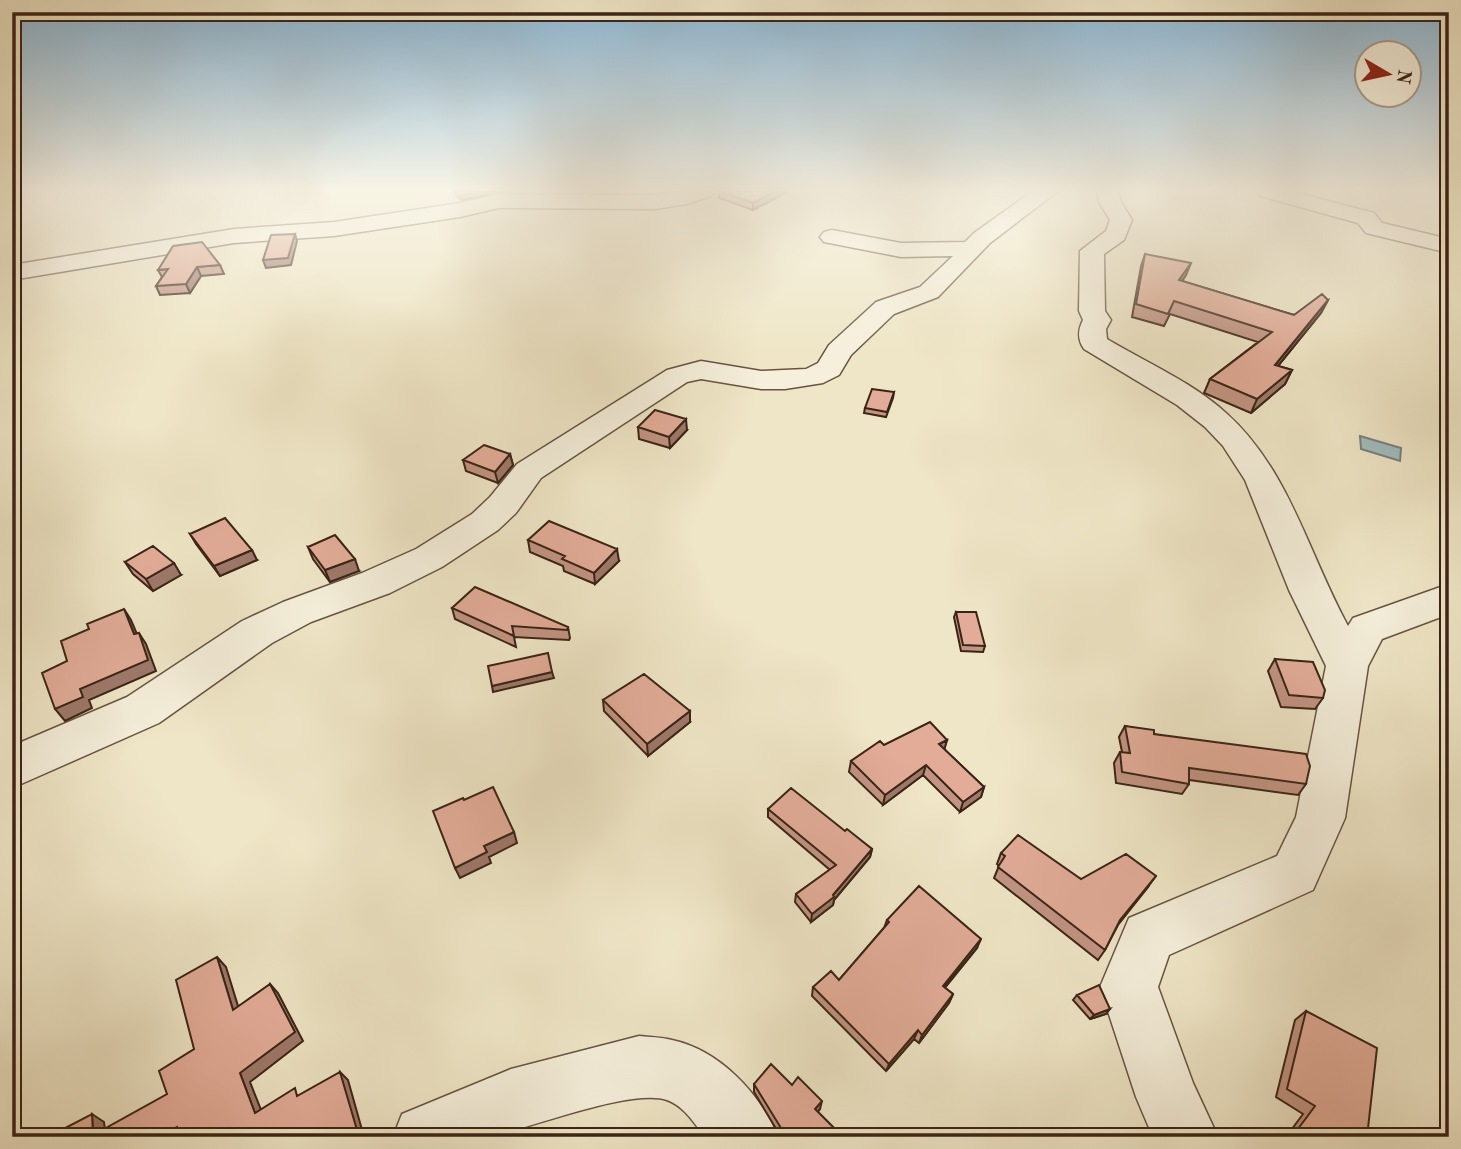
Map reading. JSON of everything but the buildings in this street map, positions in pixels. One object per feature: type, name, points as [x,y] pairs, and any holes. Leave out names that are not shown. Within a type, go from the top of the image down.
[{"type":"street","points":[[12,273],[182,245]]},
{"type":"street","points":[[872,245],[901,250],[969,250]]},
{"type":"street","points":[[12,768],[143,710],[257,632],[298,612],[376,583],[429,558],[485,522],[503,505],[529,471],[677,376],[701,370],[761,380],[785,380],[813,377],[829,369],[839,351],[885,308],[929,292],[959,264],[974,245]]},
{"type":"street","points":[[1105,245],[1092,251],[1092,311],[1097,320],[1092,329],[1094,343],[1174,390],[1214,419],[1242,448],[1269,491],[1308,590],[1347,666]]},
{"type":"street","points":[[1186,1137],[1167,1097],[1129,987],[1148,937],[1295,873],[1320,818],[1347,666],[1367,629],[1449,598]]},
{"type":"street","points":[[425,1137],[512,1100],[639,1066],[673,1070],[704,1087],[746,1137]]},
{"type":"water","points":[[1360,436],[1401,448],[1400,461],[1361,449]]}]
